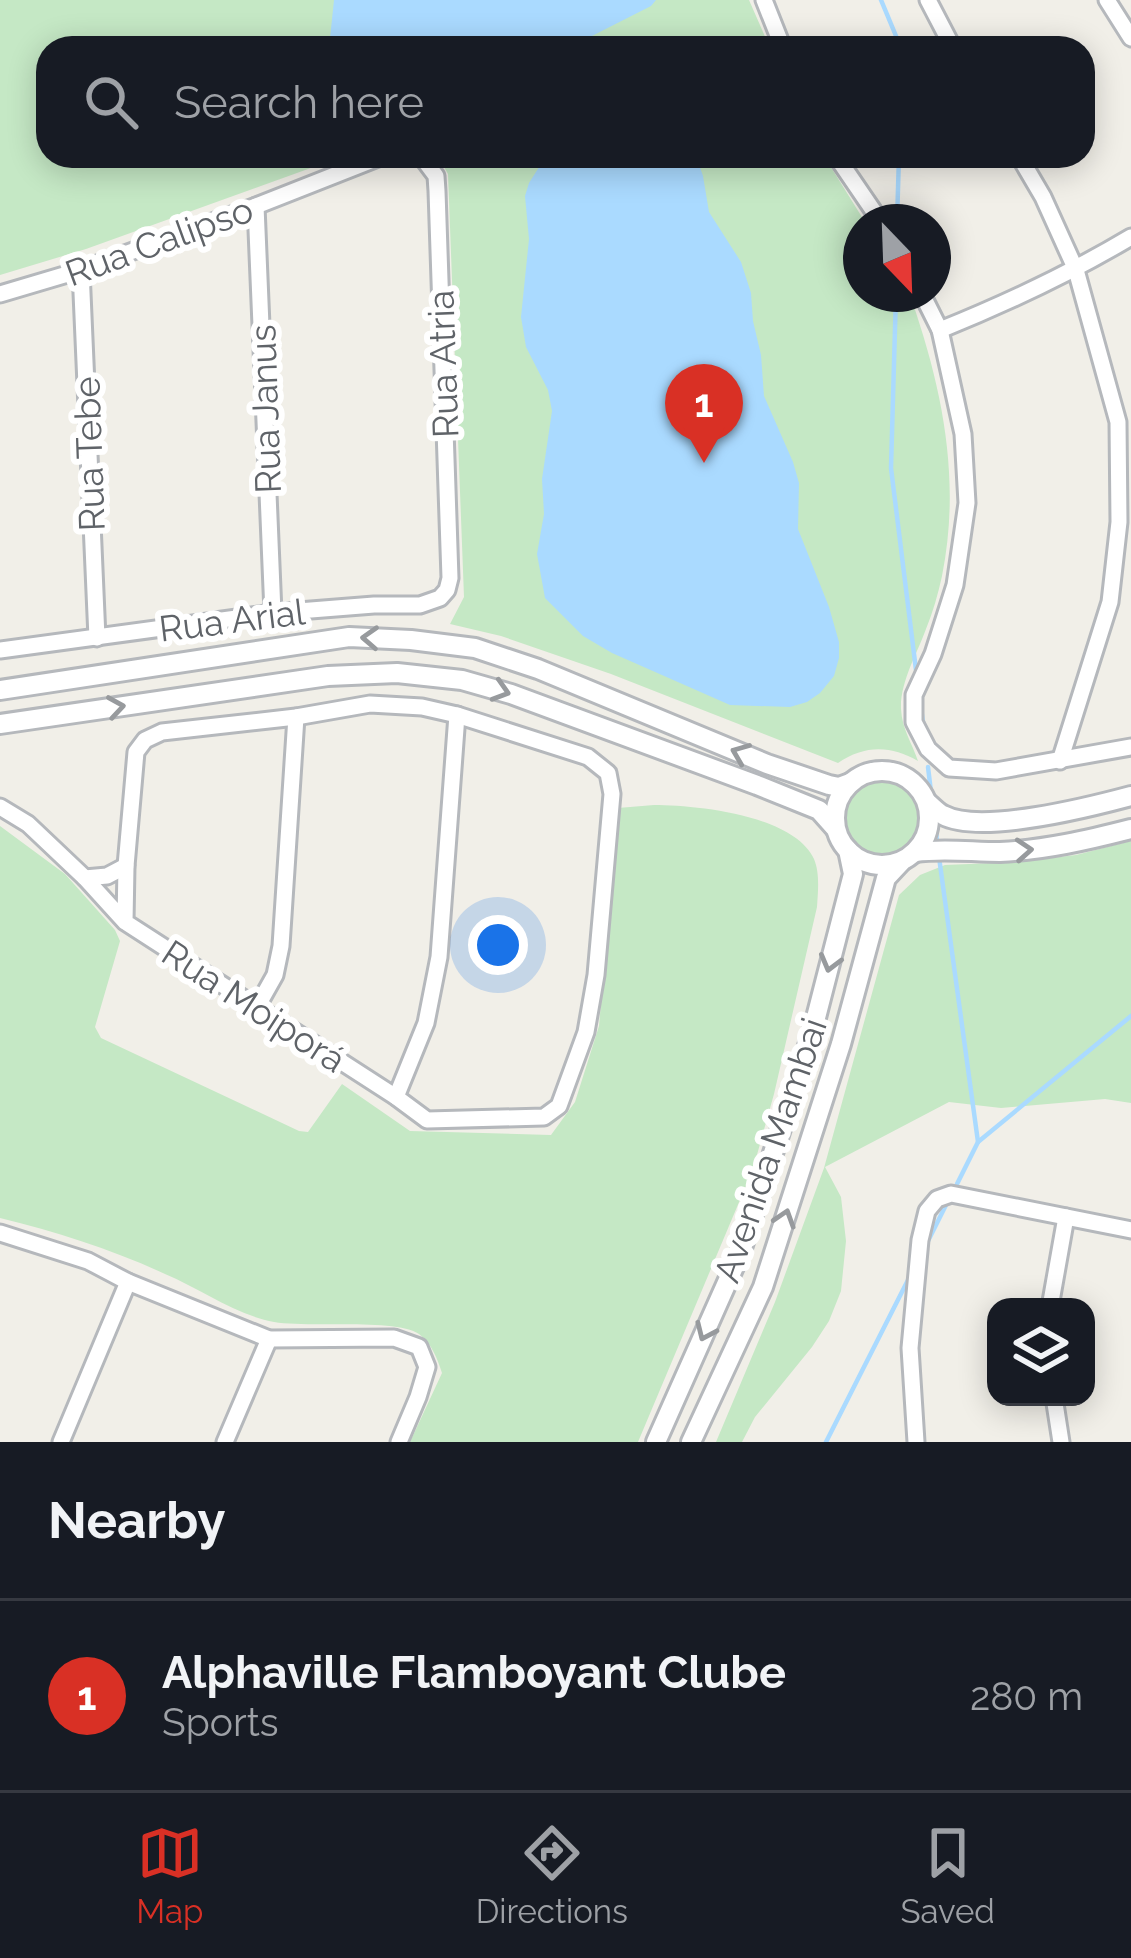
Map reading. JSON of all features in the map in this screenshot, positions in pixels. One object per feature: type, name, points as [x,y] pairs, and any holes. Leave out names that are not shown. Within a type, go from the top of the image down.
[{"type":"street","points":[[928,0],[947,36]]},
{"type":"street","points":[[1107,0],[1131,38]]},
{"type":"street","points":[[771,2],[780,36]]},
{"type":"street","name":"Rua Calipso","points":[[0,294],[81,270],[353,168]]},
{"type":"street","name":"Rua Atria","points":[[430,168],[437,191],[450,578]]},
{"type":"street","points":[[844,168],[869,204]]},
{"type":"street","points":[[1025,168],[1076,270],[1124,418],[1110,602],[1060,761]]},
{"type":"street","name":"Rua Janus","points":[[256,206],[273,613]]},
{"type":"street","points":[[940,330],[1076,270],[1131,237]]},
{"type":"street","name":"Rua Tebe","points":[[81,270],[97,638]]},
{"type":"street","points":[[931,312],[940,330],[963,434],[968,503],[955,585],[933,654],[914,694],[914,722],[928,749],[949,768],[996,771],[1131,747]]},
{"type":"street","name":"Rua Arial","points":[[0,650],[273,613],[432,603],[446,590],[450,578]]},
{"type":"street","points":[[1110,602],[1131,595]]},
{"type":"street","points":[[0,690],[349,637],[411,640],[476,649],[538,670],[829,785],[838,787],[864,774],[895,772],[908,778],[945,817],[1008,821],[1131,796]]},
{"type":"street","points":[[285,646],[289,680]]},
{"type":"street","points":[[0,724],[289,680],[397,674],[462,680],[511,694],[819,810],[848,850],[869,864],[1036,849],[1131,830]]},
{"type":"street","points":[[125,922],[136,752],[145,740],[161,732],[370,704],[457,715],[439,957],[427,1023],[397,1097]]},
{"type":"street","name":"Rua Moiporá","points":[[0,807],[28,824],[125,922],[427,1120],[544,1118],[559,1106],[586,1031],[596,975],[612,794],[608,773],[587,757],[457,715]]},
{"type":"street","points":[[256,1007],[275,975],[281,946],[296,717]]},
{"type":"street","points":[[836,828],[835,811],[850,783]]},
{"type":"street","points":[[908,857],[925,839],[928,803]]},
{"type":"street","name":"Avenida Mambai","points":[[656,1442],[741,1251],[811,1037],[853,874],[848,850]]},
{"type":"street","name":"Avenida Mambai","points":[[692,1442],[763,1287],[841,1044],[886,878],[908,857]]},
{"type":"street","points":[[85,878],[107,876],[126,866]]},
{"type":"street","points":[[916,1442],[910,1348],[920,1240],[927,1211],[937,1199],[951,1194],[1131,1230]]},
{"type":"street","points":[[1051,1298],[1066,1217]]},
{"type":"street","points":[[0,1233],[88,1261],[269,1340],[394,1338],[418,1347],[427,1366],[399,1442]]},
{"type":"street","points":[[61,1442],[128,1282]]},
{"type":"street","points":[[225,1442],[269,1340]]},
{"type":"street","points":[[1055,1406],[1061,1442]]},
{"type":"green space","points":[[0,0],[749,0],[765,36],[36,36],[36,168],[311,168],[0,275]]},
{"type":"green space","points":[[445,168],[831,168],[854,204],[843,204],[843,312],[915,312],[946,437],[950,506],[942,576],[901,699],[903,723],[918,761],[878,749],[838,763],[611,674],[501,636],[450,624],[464,597]]},
{"type":"green space","points":[[882,778],[910,790],[922,818],[910,846],[882,858],[854,846],[842,818],[854,790]]},
{"type":"green space","points":[[654,805],[718,810],[786,832],[814,859],[818,889],[753,1169],[638,1442],[410,1442],[442,1373],[431,1347],[419,1334],[392,1326],[260,1319],[124,1257],[0,1218],[0,826],[65,874],[115,930],[120,941],[95,1027],[101,1038],[299,1131],[308,1132],[342,1084],[410,1131],[551,1135],[575,1102],[599,1026],[618,808]]},
{"type":"green space","points":[[1131,841],[1131,1103],[1105,1099],[1001,1108],[949,1102],[825,1167],[841,1197],[846,1241],[841,1291],[812,1347],[755,1417],[742,1442],[716,1442],[824,1168],[899,895],[920,875],[945,865],[1076,855]]},
{"type":"water","points":[[334,0],[656,0],[592,36],[330,36]]},
{"type":"water","points":[[538,168],[700,168],[709,212],[741,262],[751,293],[764,396],[793,462],[799,483],[798,529],[839,642],[834,676],[807,702],[790,707],[730,705],[612,653],[583,636],[545,598],[537,554],[552,411],[548,390],[526,347],[521,317],[529,183]]},
{"type":"waterway","points":[[881,0],[896,36]]},
{"type":"waterway","points":[[898,204],[899,168]]},
{"type":"waterway","points":[[895,312],[891,468],[916,670]]},
{"type":"waterway","points":[[921,708],[923,722]]},
{"type":"waterway","points":[[928,767],[931,792]]},
{"type":"waterway","points":[[936,828],[937,843]]},
{"type":"waterway","points":[[939,857],[978,1142]]},
{"type":"waterway","points":[[957,1184],[978,1142],[1131,1016]]},
{"type":"waterway","points":[[928,1241],[947,1203]]},
{"type":"waterway","points":[[826,1442],[908,1280]]},
{"type":"place","name":"Alphaville Flamboyant Clube","points":[[704,463]]}]
